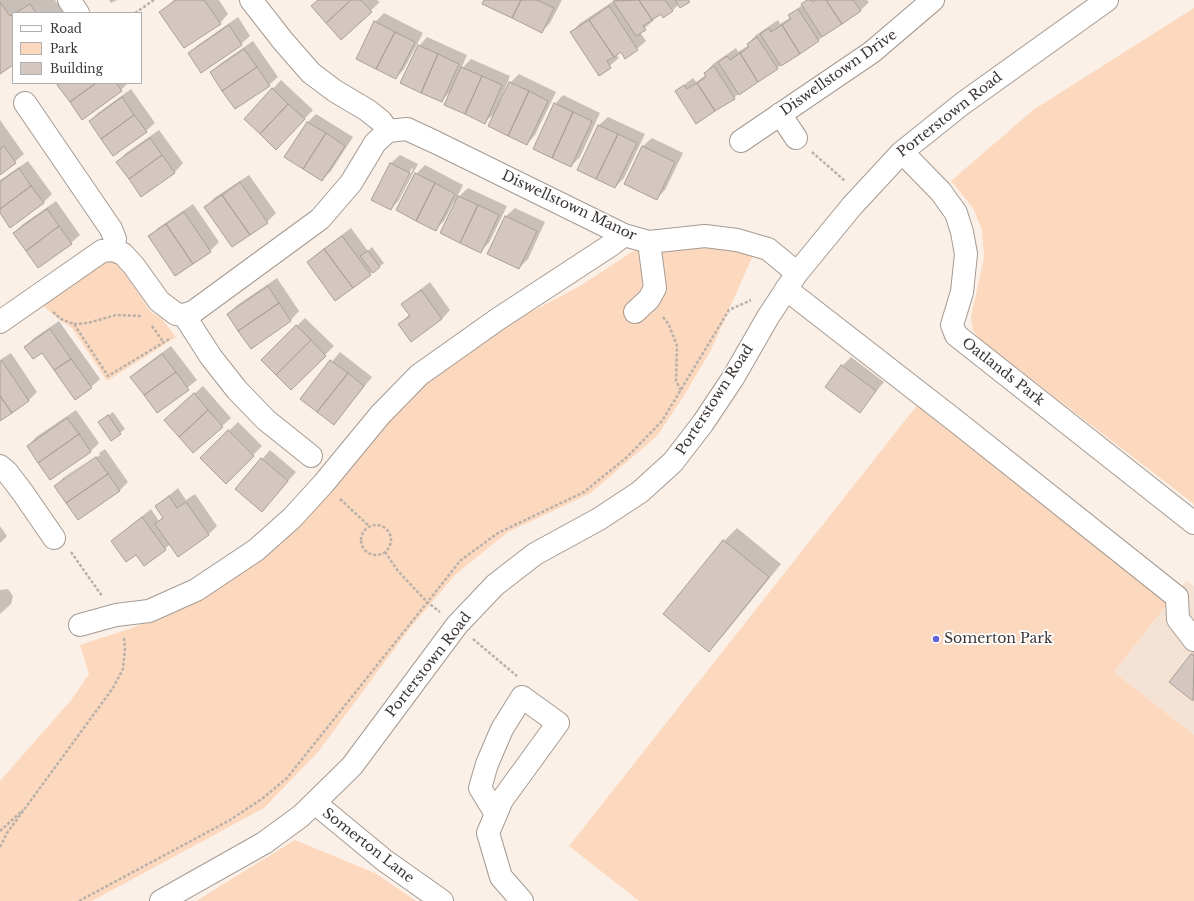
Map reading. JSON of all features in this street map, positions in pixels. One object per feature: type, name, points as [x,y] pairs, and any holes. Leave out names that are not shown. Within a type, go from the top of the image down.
[{"type":"street","points":[[69,0],[77,12]]},
{"type":"street","points":[[186,320],[202,306],[320,219],[351,184],[376,143],[388,131],[381,121],[367,110],[335,91],[311,73],[283,41],[252,0]]},
{"type":"street","name":"Diswellstown Drive","points":[[741,140],[872,52],[933,0]]},
{"type":"street","name":"Porterstown Road","points":[[161,901],[264,843],[286,828],[315,803],[352,766],[458,625],[495,585],[535,554],[599,519],[640,492],[673,462],[703,423],[733,378],[768,317],[791,281],[862,196],[902,152],[962,104],[1107,0]]},
{"type":"street","points":[[27,106],[111,229],[115,239],[113,250]]},
{"type":"street","points":[[780,114],[796,138]]},
{"type":"street","name":"Diswellstown Manor","points":[[388,131],[407,129],[624,235],[649,242],[705,236],[737,240],[768,249],[791,281],[957,422],[1177,597],[1178,620],[1194,640]]},
{"type":"street","name":"Oatlands Park","points":[[902,152],[941,192],[956,213],[962,232],[966,254],[962,292],[952,325],[956,335],[1194,522]]},
{"type":"street","points":[[80,625],[116,615],[149,611],[196,590],[256,550],[292,518],[324,483],[380,415],[419,375],[498,319],[624,235]]},
{"type":"street","points":[[642,306],[654,288],[649,242]]},
{"type":"street","points":[[0,322],[102,251],[113,250],[123,254],[134,266],[159,301],[186,320],[237,390],[266,420],[310,456]]},
{"type":"street","points":[[0,466],[7,472],[54,538]]},
{"type":"street","points":[[496,814],[480,788],[486,764],[502,729],[522,697],[558,723],[502,800],[488,833],[501,878],[522,901]]},
{"type":"street","name":"Somerton Lane","points":[[315,803],[401,874],[442,901]]},
{"type":"path","points":[[136,12],[154,0]]},
{"type":"path","points":[[796,138],[862,196]]},
{"type":"path","points":[[80,901],[230,820],[263,798],[287,778],[461,560],[498,533],[584,492],[627,457],[662,422],[729,310],[791,281]]},
{"type":"path","points":[[36,298],[61,319],[74,324],[88,323],[116,315],[139,315],[144,318]]},
{"type":"path","points":[[642,306],[669,325],[677,346],[676,381],[681,390]]},
{"type":"path","points":[[74,324],[108,376],[164,343],[186,320]]},
{"type":"path","points":[[149,322],[164,343]]},
{"type":"path","points":[[380,525],[390,532],[392,539],[390,546],[385,552],[378,555],[371,555],[365,551],[361,545],[363,531],[369,526],[380,525]]},
{"type":"path","points":[[0,847],[7,833],[113,688],[123,669],[125,648],[123,632],[116,615],[60,537],[54,538]]},
{"type":"path","points":[[0,831],[28,806]]},
{"type":"shaded area","points":[[1187,580],[1194,586],[1194,735],[1114,672]]},
{"type":"green space","points":[[1194,8],[1194,504],[983,342],[973,331],[971,317],[984,257],[982,230],[973,208],[951,181],[1033,110]]},
{"type":"green space","points":[[697,247],[755,251],[711,350],[685,394],[658,435],[591,493],[508,532],[455,575],[410,628],[318,752],[264,808],[92,901],[0,901],[0,781],[72,699],[89,674],[80,645],[129,629],[156,618],[265,555],[325,498],[380,431],[425,381],[499,329],[580,286],[638,248]]},
{"type":"green space","points":[[113,260],[124,272],[150,311],[162,319],[176,337],[107,381],[72,328],[42,305],[102,261]]},
{"type":"green space","name":"Somerton Park","points":[[918,404],[1166,597],[1166,606],[1114,672],[1194,735],[1194,901],[639,901],[569,846]]},
{"type":"green space","points":[[295,840],[375,873],[416,901],[196,901]]},
{"type":"building","points":[[176,0],[204,0],[221,24],[184,48],[159,12]]},
{"type":"building","points":[[318,0],[351,0],[326,23],[311,6]]},
{"type":"building","points":[[351,0],[361,0],[372,12],[341,40],[326,23]]},
{"type":"building","points":[[484,0],[521,0],[512,18],[482,4]]},
{"type":"building","points":[[521,0],[537,0],[554,8],[542,33],[512,18]]},
{"type":"building","points":[[639,0],[652,20],[643,26],[646,30],[636,36],[613,1]]},
{"type":"building","points":[[639,0],[665,0],[673,11],[663,18],[661,14],[652,20]]},
{"type":"building","points":[[675,0],[688,0],[690,2],[680,8]]},
{"type":"building","points":[[807,0],[811,0],[813,2],[816,0],[826,0],[842,24],[822,37],[801,4]]},
{"type":"building","points":[[826,0],[853,0],[861,11],[842,24]]},
{"type":"building","points":[[0,2],[10,16],[12,15],[12,66],[0,74]]},
{"type":"building","points":[[30,4],[35,12],[17,12]]},
{"type":"building","points":[[609,6],[638,50],[625,59],[621,52],[614,57],[589,20]]},
{"type":"building","points":[[798,9],[819,41],[800,54],[782,25],[791,19],[788,15]]},
{"type":"building","points":[[589,20],[614,57],[607,61],[611,68],[599,76],[570,32]]},
{"type":"building","points":[[374,21],[395,32],[376,69],[356,59]]},
{"type":"building","points":[[229,25],[242,45],[201,73],[188,53]]},
{"type":"building","points":[[782,25],[800,54],[781,66],[760,34],[769,28],[771,32]]},
{"type":"building","points":[[395,32],[415,42],[396,79],[376,69]]},
{"type":"building","points":[[757,37],[778,69],[758,82],[740,53],[749,47],[747,44]]},
{"type":"building","points":[[418,45],[438,54],[421,93],[400,83]]},
{"type":"building","points":[[244,49],[257,67],[222,91],[210,72]]},
{"type":"building","points":[[740,53],[758,82],[739,95],[718,62],[727,56],[730,60]]},
{"type":"building","points":[[438,54],[459,64],[442,102],[421,93]]},
{"type":"building","points":[[714,66],[735,99],[715,111],[697,83],[706,77],[704,73]]},
{"type":"building","points":[[257,67],[270,86],[235,109],[222,91]]},
{"type":"building","points":[[461,67],[482,76],[465,114],[444,105]]},
{"type":"building","points":[[482,76],[502,85],[485,124],[465,114]]},
{"type":"building","points":[[509,82],[529,91],[508,136],[488,126]]},
{"type":"building","points":[[697,83],[715,111],[696,124],[675,91],[684,85],[687,89]]},
{"type":"building","points":[[58,84],[95,84],[70,102],[57,85]]},
{"type":"building","points":[[95,84],[117,84],[122,91],[82,120],[70,102]]},
{"type":"building","points":[[272,88],[288,104],[260,134],[244,119]]},
{"type":"building","points":[[529,91],[548,101],[527,145],[508,136]]},
{"type":"building","points":[[122,97],[134,115],[101,139],[89,121]]},
{"type":"building","points":[[554,103],[573,112],[552,158],[533,149]]},
{"type":"building","points":[[288,104],[305,119],[276,150],[260,134]]},
{"type":"building","points":[[573,112],[592,121],[571,167],[552,158]]},
{"type":"building","points":[[134,115],[147,132],[113,156],[101,139]]},
{"type":"building","points":[[307,122],[326,133],[303,169],[284,157]]},
{"type":"building","points":[[598,125],[618,134],[596,179],[577,170]]},
{"type":"building","points":[[326,133],[345,146],[322,181],[303,169]]},
{"type":"building","points":[[618,134],[637,143],[615,188],[596,179]]},
{"type":"building","points":[[150,138],[162,155],[129,179],[116,162]]},
{"type":"building","points":[[4,146],[16,163],[0,175],[0,149]]},
{"type":"building","points":[[642,146],[675,162],[657,200],[624,184]]},
{"type":"building","points":[[162,155],[175,173],[141,197],[129,179]]},
{"type":"building","points":[[390,163],[410,173],[391,210],[371,200]]},
{"type":"building","points":[[19,168],[31,186],[0,209],[0,182]]},
{"type":"building","points":[[415,173],[435,183],[416,221],[396,210]]},
{"type":"building","points":[[240,182],[268,223],[250,235],[222,195]]},
{"type":"building","points":[[435,183],[455,194],[436,231],[416,221]]},
{"type":"building","points":[[31,186],[44,203],[10,228],[0,213],[0,209]]},
{"type":"building","points":[[222,195],[250,235],[232,247],[204,207]]},
{"type":"building","points":[[458,196],[478,205],[460,243],[440,233]]},
{"type":"building","points":[[478,205],[499,215],[481,253],[460,243]]},
{"type":"building","points":[[47,209],[59,226],[26,251],[13,233]]},
{"type":"building","points":[[184,212],[211,252],[193,264],[166,224]]},
{"type":"building","points":[[505,216],[537,231],[519,269],[487,254]]},
{"type":"building","points":[[166,224],[193,264],[175,276],[148,236]]},
{"type":"building","points":[[59,226],[72,244],[38,268],[26,251]]},
{"type":"building","points":[[342,236],[371,275],[353,288],[324,249]]},
{"type":"building","points":[[324,249],[353,288],[335,301],[307,262]]},
{"type":"building","points":[[368,251],[380,267],[373,273],[360,256]]},
{"type":"building","points":[[268,286],[279,303],[238,331],[227,314]]},
{"type":"building","points":[[421,290],[442,319],[411,342],[398,324],[410,316],[401,304]]},
{"type":"building","points":[[279,303],[291,321],[251,349],[238,331]]},
{"type":"building","points":[[296,325],[311,340],[276,375],[261,360]]},
{"type":"building","points":[[50,329],[71,359],[54,370],[42,353],[33,359],[24,347]]},
{"type":"building","points":[[311,340],[326,356],[291,390],[276,375]]},
{"type":"building","points":[[162,354],[176,372],[144,395],[130,377]]},
{"type":"building","points":[[71,359],[92,388],[75,400],[54,370]]},
{"type":"building","points":[[330,360],[348,373],[317,412],[300,399]]},
{"type":"building","points":[[2,361],[29,401],[12,413],[0,396],[0,362]]},
{"type":"building","points":[[841,365],[876,391],[860,413],[825,387]]},
{"type":"building","points":[[176,372],[189,390],[157,413],[144,395]]},
{"type":"building","points":[[348,373],[364,386],[334,425],[317,412]]},
{"type":"building","points":[[194,393],[208,410],[179,437],[164,420]]},
{"type":"building","points":[[0,396],[12,413],[0,421]]},
{"type":"building","points":[[208,410],[223,427],[193,453],[179,437]]},
{"type":"building","points":[[108,415],[121,434],[111,441],[98,422]]},
{"type":"building","points":[[67,418],[79,434],[38,463],[27,446]]},
{"type":"building","points":[[228,430],[254,456],[226,484],[200,458]]},
{"type":"building","points":[[79,434],[91,452],[50,480],[38,463]]},
{"type":"building","points":[[96,457],[108,474],[66,503],[54,486]]},
{"type":"building","points":[[261,458],[288,481],[262,512],[235,489]]},
{"type":"building","points":[[108,474],[120,491],[78,520],[66,503]]},
{"type":"building","points":[[169,496],[177,508],[186,502],[209,535],[178,557],[155,524],[163,518],[155,506]]},
{"type":"building","points":[[142,517],[166,550],[144,566],[136,555],[126,562],[111,541]]},
{"type":"building","points":[[723,540],[769,577],[709,652],[663,614]]},
{"type":"building","points":[[1191,654],[1194,656],[1193,701],[1169,682]]},
{"type":"place","name":"Somerton Park","points":[[936,639]]}]
